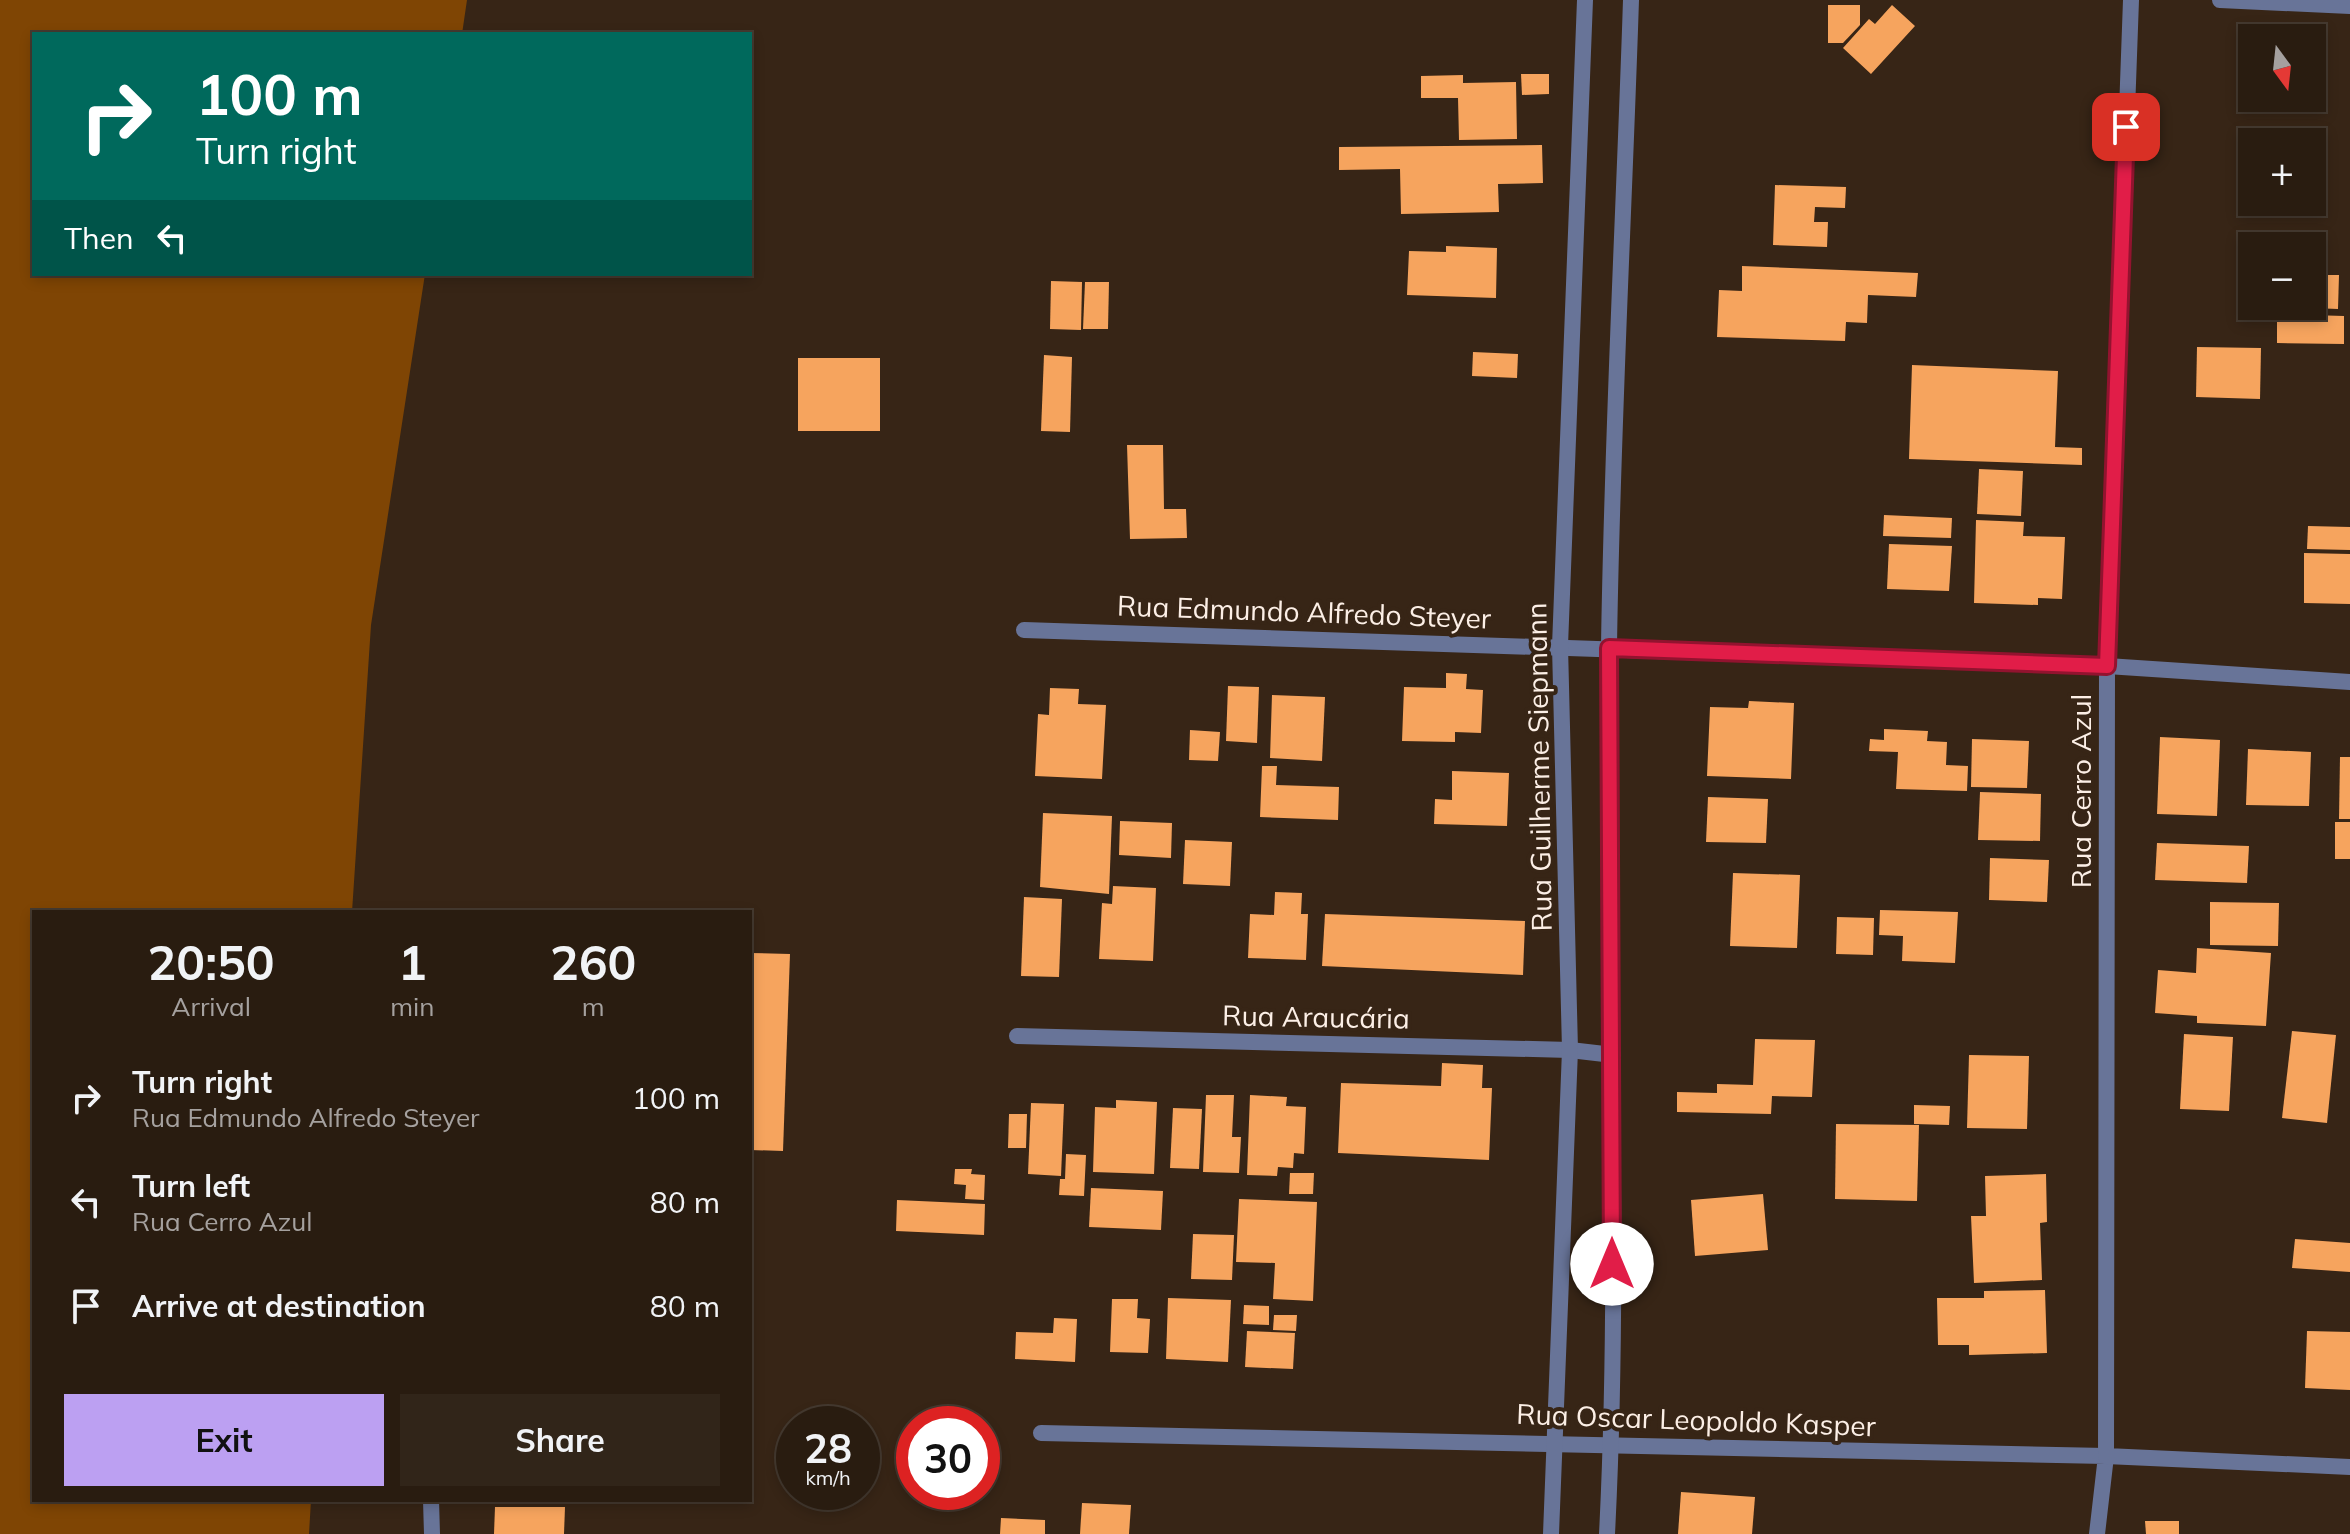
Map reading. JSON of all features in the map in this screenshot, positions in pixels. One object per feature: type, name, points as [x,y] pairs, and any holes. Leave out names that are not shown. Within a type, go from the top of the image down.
[{"type":"street","name":"Rua Guilherme Siepmann","points":[[1551,1534],[1570,1050],[1560,646],[1585,0]]},
{"type":"street","points":[[1607,1534],[1611,1444],[1613,1055],[1609,648],[1631,0]]},
{"type":"street","name":"Rua Cerro Azul","points":[[2097,1534],[2106,1456],[2107,666],[2131,0]]},
{"type":"street","points":[[2220,0],[2350,6]]},
{"type":"street","name":"Rua Edmundo Alfredo Steyer","points":[[1024,630],[2107,666],[2350,682]]},
{"type":"street","name":"Rua Araucária","points":[[1017,1036],[1570,1050],[1613,1055]]},
{"type":"street","name":"Rua Oscar Leopoldo Kasper","points":[[1041,1433],[1556,1441],[2106,1456],[2350,1467]]},
{"type":"street","points":[[431,1502],[432,1534]]},
{"type":"shaded area","points":[[0,0],[467,0],[462,32],[32,32],[32,276],[425,276],[371,625],[352,910],[32,910],[32,1502],[311,1502],[309,1534],[0,1534]]},
{"type":"building","points":[[1828,5],[1860,5],[1860,25],[1843,43],[1828,43]]},
{"type":"building","points":[[1892,5],[1915,26],[1871,74],[1843,48],[1869,19],[1875,24]]},
{"type":"building","points":[[1521,74],[1549,74],[1549,94],[1522,95]]},
{"type":"building","points":[[1463,75],[1463,83],[1516,82],[1517,139],[1459,140],[1458,98],[1421,98],[1421,76]]},
{"type":"building","points":[[1542,145],[1543,183],[1498,184],[1499,212],[1401,214],[1400,169],[1339,170],[1339,147]]},
{"type":"building","points":[[1775,185],[1846,187],[1845,208],[1815,207],[1814,222],[1828,222],[1827,247],[1773,245]]},
{"type":"building","points":[[1446,246],[1497,248],[1496,298],[1407,295],[1409,251],[1446,252]]},
{"type":"building","points":[[1742,266],[1918,273],[1916,297],[1868,295],[1867,323],[1846,322],[1845,341],[1717,337],[1719,290],[1742,291]]},
{"type":"building","points":[[2326,275],[2339,275],[2338,309],[2326,309]]},
{"type":"building","points":[[1051,281],[1082,282],[1081,330],[1050,329]]},
{"type":"building","points":[[1085,282],[1109,282],[1108,329],[1083,329]]},
{"type":"building","points":[[2326,315],[2344,316],[2344,344],[2277,343],[2277,320],[2326,320]]},
{"type":"building","points":[[2197,347],[2261,348],[2260,399],[2196,397]]},
{"type":"building","points":[[1473,352],[1518,354],[1517,378],[1472,376]]},
{"type":"building","points":[[1044,355],[1072,357],[1070,432],[1041,431]]},
{"type":"building","points":[[798,358],[880,358],[880,431],[798,431]]},
{"type":"building","points":[[1912,365],[2058,371],[2055,447],[2082,448],[2082,465],[1909,459]]},
{"type":"building","points":[[1127,445],[1163,445],[1164,509],[1186,509],[1187,538],[1130,539]]},
{"type":"building","points":[[1979,469],[2023,471],[2021,516],[1977,514]]},
{"type":"building","points":[[1884,515],[1952,518],[1951,538],[1883,536]]},
{"type":"building","points":[[1976,520],[2024,522],[2023,536],[2065,537],[2062,599],[2038,598],[2038,605],[1974,603]]},
{"type":"building","points":[[2308,526],[2350,527],[2350,550],[2307,549]]},
{"type":"building","points":[[1889,544],[1952,546],[1949,591],[1887,589]]},
{"type":"building","points":[[2304,553],[2350,554],[2350,604],[2304,603]]},
{"type":"building","points":[[1446,673],[1467,674],[1466,689],[1483,690],[1481,733],[1455,732],[1455,742],[1402,741],[1404,687],[1446,688]]},
{"type":"building","points":[[1228,686],[1259,687],[1257,743],[1226,741]]},
{"type":"building","points":[[1050,688],[1079,689],[1078,704],[1106,705],[1102,779],[1035,776],[1038,714],[1049,715]]},
{"type":"building","points":[[1272,695],[1325,697],[1322,761],[1270,758]]},
{"type":"building","points":[[1749,701],[1794,703],[1791,779],[1707,776],[1710,707],[1748,708]]},
{"type":"building","points":[[1884,729],[1928,731],[1927,741],[1947,742],[1946,765],[1968,766],[1967,791],[1896,789],[1898,752],[1869,751],[1870,739],[1884,740]]},
{"type":"building","points":[[1190,730],[1220,732],[1218,761],[1189,760]]},
{"type":"building","points":[[2160,737],[2220,740],[2217,816],[2157,814]]},
{"type":"building","points":[[1972,739],[2029,741],[2027,788],[1971,787]]},
{"type":"building","points":[[2248,749],[2311,752],[2309,806],[2246,805]]},
{"type":"building","points":[[2340,757],[2350,757],[2350,819],[2339,819]]},
{"type":"building","points":[[1262,766],[1277,766],[1276,785],[1339,787],[1338,820],[1260,817]]},
{"type":"building","points":[[1452,771],[1509,773],[1507,826],[1434,824],[1435,799],[1452,800]]},
{"type":"building","points":[[1980,792],[2041,794],[2040,841],[1978,840]]},
{"type":"building","points":[[1708,797],[1768,799],[1766,843],[1706,842]]},
{"type":"building","points":[[1043,813],[1112,816],[1109,894],[1040,887]]},
{"type":"building","points":[[1120,821],[1172,823],[1171,858],[1119,855]]},
{"type":"building","points":[[2335,822],[2350,822],[2350,859],[2335,859]]},
{"type":"building","points":[[1185,840],[1232,842],[1230,886],[1183,884]]},
{"type":"building","points":[[2157,843],[2249,846],[2247,883],[2155,880]]},
{"type":"building","points":[[1990,858],[2049,860],[2047,902],[1989,900]]},
{"type":"building","points":[[1733,873],[1800,875],[1797,948],[1730,946]]},
{"type":"building","points":[[1113,886],[1156,888],[1153,961],[1099,959],[1102,903],[1112,904]]},
{"type":"building","points":[[1275,892],[1302,893],[1301,914],[1308,914],[1306,960],[1248,958],[1250,914],[1274,915]]},
{"type":"building","points":[[1024,897],[1062,899],[1059,977],[1021,976]]},
{"type":"building","points":[[2210,902],[2279,903],[2278,946],[2210,945]]},
{"type":"building","points":[[1880,910],[1958,912],[1955,963],[1902,961],[1903,936],[1879,935]]},
{"type":"building","points":[[1325,914],[1525,921],[1523,975],[1322,966]]},
{"type":"building","points":[[1837,917],[1874,918],[1873,955],[1836,954]]},
{"type":"building","points":[[2197,948],[2271,953],[2266,1026],[2197,1023],[2197,1016],[2155,1013],[2158,970],[2196,973]]},
{"type":"building","points":[[752,953],[790,954],[783,1151],[752,1150]]},
{"type":"building","points":[[2292,1031],[2336,1035],[2327,1123],[2282,1118]]},
{"type":"building","points":[[2184,1034],[2233,1037],[2229,1111],[2180,1109]]},
{"type":"building","points":[[1755,1039],[1815,1040],[1812,1097],[1772,1096],[1771,1114],[1677,1112],[1677,1092],[1717,1093],[1717,1084],[1753,1085]]},
{"type":"building","points":[[1969,1055],[2029,1056],[2027,1129],[1967,1128]]},
{"type":"building","points":[[1442,1063],[1483,1065],[1482,1088],[1492,1088],[1489,1160],[1338,1153],[1341,1083],[1441,1086]]},
{"type":"building","points":[[1206,1095],[1234,1095],[1232,1137],[1241,1137],[1239,1173],[1203,1172]]},
{"type":"building","points":[[1250,1095],[1287,1097],[1286,1106],[1306,1107],[1304,1154],[1294,1153],[1293,1168],[1278,1167],[1277,1176],[1247,1175]]},
{"type":"building","points":[[1116,1100],[1157,1102],[1154,1174],[1093,1172],[1095,1107],[1116,1108]]},
{"type":"building","points":[[1031,1103],[1064,1104],[1061,1176],[1028,1174]]},
{"type":"building","points":[[1914,1105],[1950,1106],[1949,1125],[1914,1124]]},
{"type":"building","points":[[1173,1108],[1202,1109],[1199,1169],[1170,1168]]},
{"type":"building","points":[[1009,1114],[1027,1114],[1026,1148],[1008,1148]]},
{"type":"building","points":[[1836,1124],[1919,1125],[1917,1201],[1835,1199]]},
{"type":"building","points":[[1066,1154],[1086,1155],[1084,1196],[1059,1195],[1060,1179],[1065,1179]]},
{"type":"building","points":[[955,1169],[972,1169],[971,1174],[985,1175],[984,1200],[965,1199],[966,1185],[954,1184]]},
{"type":"building","points":[[1290,1173],[1314,1173],[1313,1194],[1289,1194]]},
{"type":"building","points":[[2046,1174],[2047,1222],[2040,1223],[2042,1280],[1974,1283],[1971,1216],[1986,1216],[1985,1176]]},
{"type":"building","points":[[1091,1188],[1163,1191],[1161,1230],[1089,1227]]},
{"type":"building","points":[[1763,1194],[1768,1250],[1695,1256],[1691,1200]]},
{"type":"building","points":[[1239,1199],[1317,1202],[1313,1301],[1273,1299],[1275,1263],[1236,1262]]},
{"type":"building","points":[[897,1200],[985,1204],[984,1235],[896,1231]]},
{"type":"building","points":[[1193,1234],[1234,1235],[1232,1280],[1191,1279]]},
{"type":"building","points":[[2295,1239],[2350,1243],[2350,1272],[2292,1268]]},
{"type":"building","points":[[2045,1290],[2047,1353],[1969,1355],[1969,1345],[1938,1345],[1937,1298],[1984,1298],[1984,1291]]},
{"type":"building","points":[[1168,1298],[1231,1300],[1228,1362],[1166,1359]]},
{"type":"building","points":[[1112,1299],[1138,1299],[1137,1318],[1150,1319],[1148,1353],[1110,1352]]},
{"type":"building","points":[[1244,1305],[1269,1306],[1269,1325],[1243,1324]]},
{"type":"building","points":[[1274,1315],[1297,1315],[1296,1331],[1273,1330]]},
{"type":"building","points":[[1054,1318],[1077,1319],[1075,1362],[1015,1359],[1016,1332],[1053,1333]]},
{"type":"building","points":[[1247,1331],[1295,1333],[1293,1369],[1245,1367]]},
{"type":"building","points":[[2307,1331],[2350,1332],[2350,1390],[2305,1388]]},
{"type":"building","points":[[1681,1492],[1755,1497],[1752,1534],[1678,1534]]},
{"type":"building","points":[[1082,1503],[1131,1505],[1129,1534],[1080,1534]]},
{"type":"building","points":[[495,1507],[565,1507],[564,1534],[494,1534]]},
{"type":"building","points":[[1001,1518],[1045,1520],[1045,1534],[1000,1534]]},
{"type":"building","points":[[2145,1521],[2179,1521],[2179,1534],[2146,1534]]},
{"type":"route","points":[[1612,1264],[1609,648],[2107,666],[2126,127]]}]
